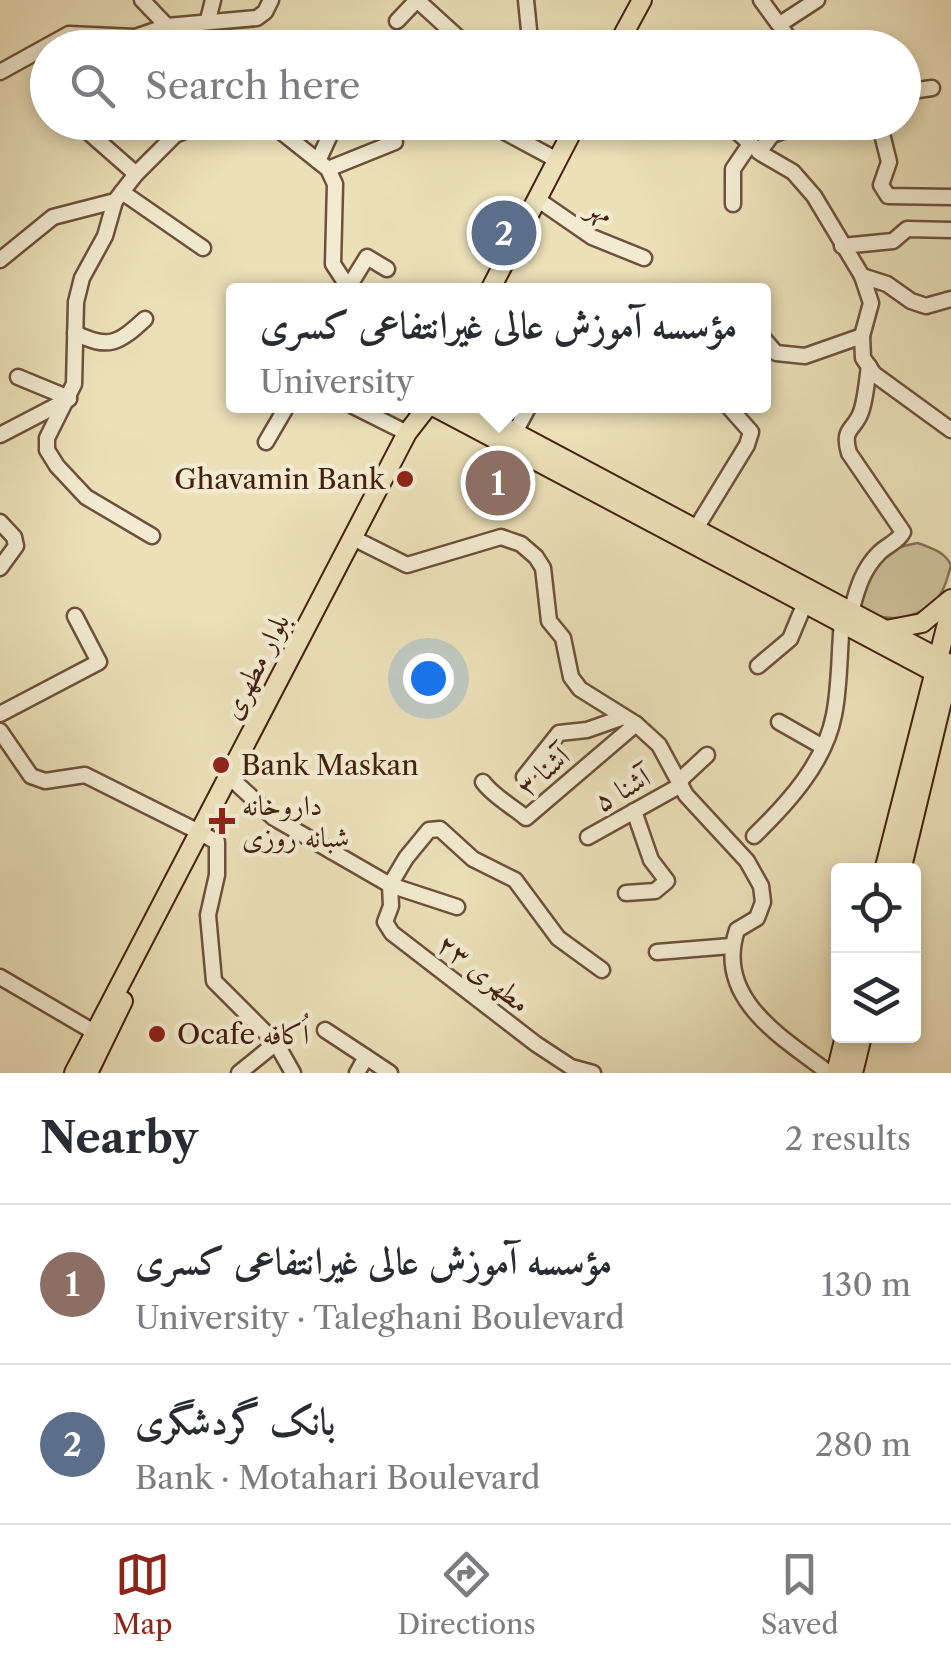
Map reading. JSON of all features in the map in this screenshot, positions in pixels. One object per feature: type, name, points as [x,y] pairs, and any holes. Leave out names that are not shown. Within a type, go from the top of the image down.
[{"type":"main road","points":[[626,30],[642,0]]},
{"type":"main road","points":[[494,283],[568,140]]},
{"type":"main road","name":"بلوار مطهری","points":[[74,1073],[203,834],[393,468],[407,432],[424,413]]},
{"type":"main road","points":[[88,1073],[203,834],[235,782],[361,542],[393,468],[426,413]]},
{"type":"main road","points":[[433,413],[769,576],[946,669]]},
{"type":"main road","points":[[477,413],[695,530],[805,603],[884,630],[946,669]]},
{"type":"main road","points":[[884,630],[922,624],[951,599]]},
{"type":"main road","points":[[888,863],[899,844],[932,734],[946,669],[951,608]]},
{"type":"main road","points":[[900,863],[899,844],[946,669]]},
{"type":"main road","points":[[932,734],[951,714]]},
{"type":"main road","points":[[836,1073],[843,1043]]},
{"type":"main road","points":[[853,1073],[860,1043]]},
{"type":"street","points":[[142,0],[170,30]]},
{"type":"street","points":[[208,20],[213,0]]},
{"type":"street","points":[[155,30],[208,20],[256,18],[266,12],[270,0]]},
{"type":"street","points":[[397,22],[417,0],[450,30]]},
{"type":"street","points":[[526,0],[529,30]]},
{"type":"street","points":[[760,0],[784,30]]},
{"type":"street","points":[[780,24],[817,0]]},
{"type":"street","points":[[0,72],[30,56]]},
{"type":"street","points":[[921,90],[932,88]]},
{"type":"street","points":[[98,140],[136,174]]},
{"type":"street","points":[[152,536],[86,497],[57,466],[47,450],[47,438],[74,384],[76,302],[82,278],[105,236],[118,197],[170,140]]},
{"type":"street","points":[[292,140],[323,165],[335,184],[333,264],[346,283]]},
{"type":"street","points":[[323,165],[331,140]]},
{"type":"street","points":[[520,140],[558,160]]},
{"type":"street","points":[[746,140],[793,172],[814,196],[862,276],[871,302],[862,336],[863,358],[951,430]]},
{"type":"street","points":[[733,204],[732,169],[766,140]]},
{"type":"street","points":[[884,140],[890,162],[881,185],[888,196],[951,198]]},
{"type":"street","points":[[323,165],[395,142]]},
{"type":"street","points":[[0,260],[53,217],[118,197],[203,248]]},
{"type":"street","name":"مهر","points":[[537,199],[592,237],[644,258]]},
{"type":"street","points":[[842,246],[892,241],[907,229],[951,230]]},
{"type":"street","points":[[353,283],[367,257],[387,269]]},
{"type":"street","points":[[862,276],[887,284],[911,301],[926,306],[951,299]]},
{"type":"street","points":[[75,333],[98,342],[118,341],[145,319]]},
{"type":"street","points":[[771,347],[776,353],[805,356],[862,336]]},
{"type":"street","points":[[754,836],[789,802],[822,747],[834,717],[846,617],[871,561],[903,532],[849,454],[845,440],[846,432],[862,411],[869,366]]},
{"type":"street","points":[[18,377],[69,398]]},
{"type":"street","points":[[0,435],[69,398]]},
{"type":"street","points":[[266,442],[283,413]]},
{"type":"street","points":[[368,413],[407,432]]},
{"type":"street","points":[[514,434],[525,413]]},
{"type":"street","points":[[695,530],[748,444],[751,432],[734,413]]},
{"type":"street","points":[[0,522],[14,537],[16,546],[0,568]]},
{"type":"street","points":[[361,542],[407,565],[501,537],[521,544],[536,556],[542,568],[549,621],[564,638],[570,677],[580,690],[630,721],[659,745],[682,787],[747,860],[761,886],[763,902],[757,918],[737,930],[732,946],[748,1006],[764,1033],[828,1073]]},
{"type":"street","points":[[758,666],[790,639],[805,603]]},
{"type":"street","points":[[0,714],[99,662],[75,616]]},
{"type":"street","points":[[524,777],[559,733],[630,721]]},
{"type":"street","name":"آشنا ۳","points":[[483,782],[526,818],[630,721]]},
{"type":"street","points":[[779,722],[822,747]]},
{"type":"street","points":[[0,731],[32,776],[45,782],[85,775],[217,842],[217,875],[208,915],[214,981],[276,1043],[293,1073]]},
{"type":"street","name":"آشنا ۵","points":[[588,837],[682,787],[707,755]]},
{"type":"street","points":[[235,782],[274,818],[390,885],[457,907]]},
{"type":"street","points":[[626,893],[655,891],[667,882],[650,860],[634,811]]},
{"type":"street","points":[[390,885],[428,830],[440,828],[473,859],[515,880],[558,938],[602,970]]},
{"type":"street","name":"مطهری ۲۳","points":[[390,885],[391,906],[385,922],[392,933],[536,1044],[571,1067],[593,1073]]},
{"type":"street","points":[[657,952],[732,946]]},
{"type":"street","points":[[0,977],[94,1032]]},
{"type":"street","points":[[324,1030],[390,1073]]},
{"type":"street","points":[[239,1073],[276,1043]]},
{"type":"street","points":[[357,1073],[366,1058]]},
{"type":"shaded area","points":[[918,543],[941,554],[951,565],[944,588],[933,603],[914,614],[892,618],[861,607],[864,582],[875,563],[894,550]]},
{"type":"place","name":"بانک گردشگری","points":[[504,233]]},
{"type":"place","name":"Ghavamin Bank","points":[[405,479]]},
{"type":"place","name":"مؤسسه آموزش عالی غیرانتفاعی کسری","points":[[498,483]]},
{"type":"place","name":"Bank Maskan","points":[[221,765]]},
{"type":"place","name":"داروخانه شبانه روزی","points":[[222,821]]},
{"type":"place","name":"Ocafe اُکافه","points":[[157,1034]]}]
